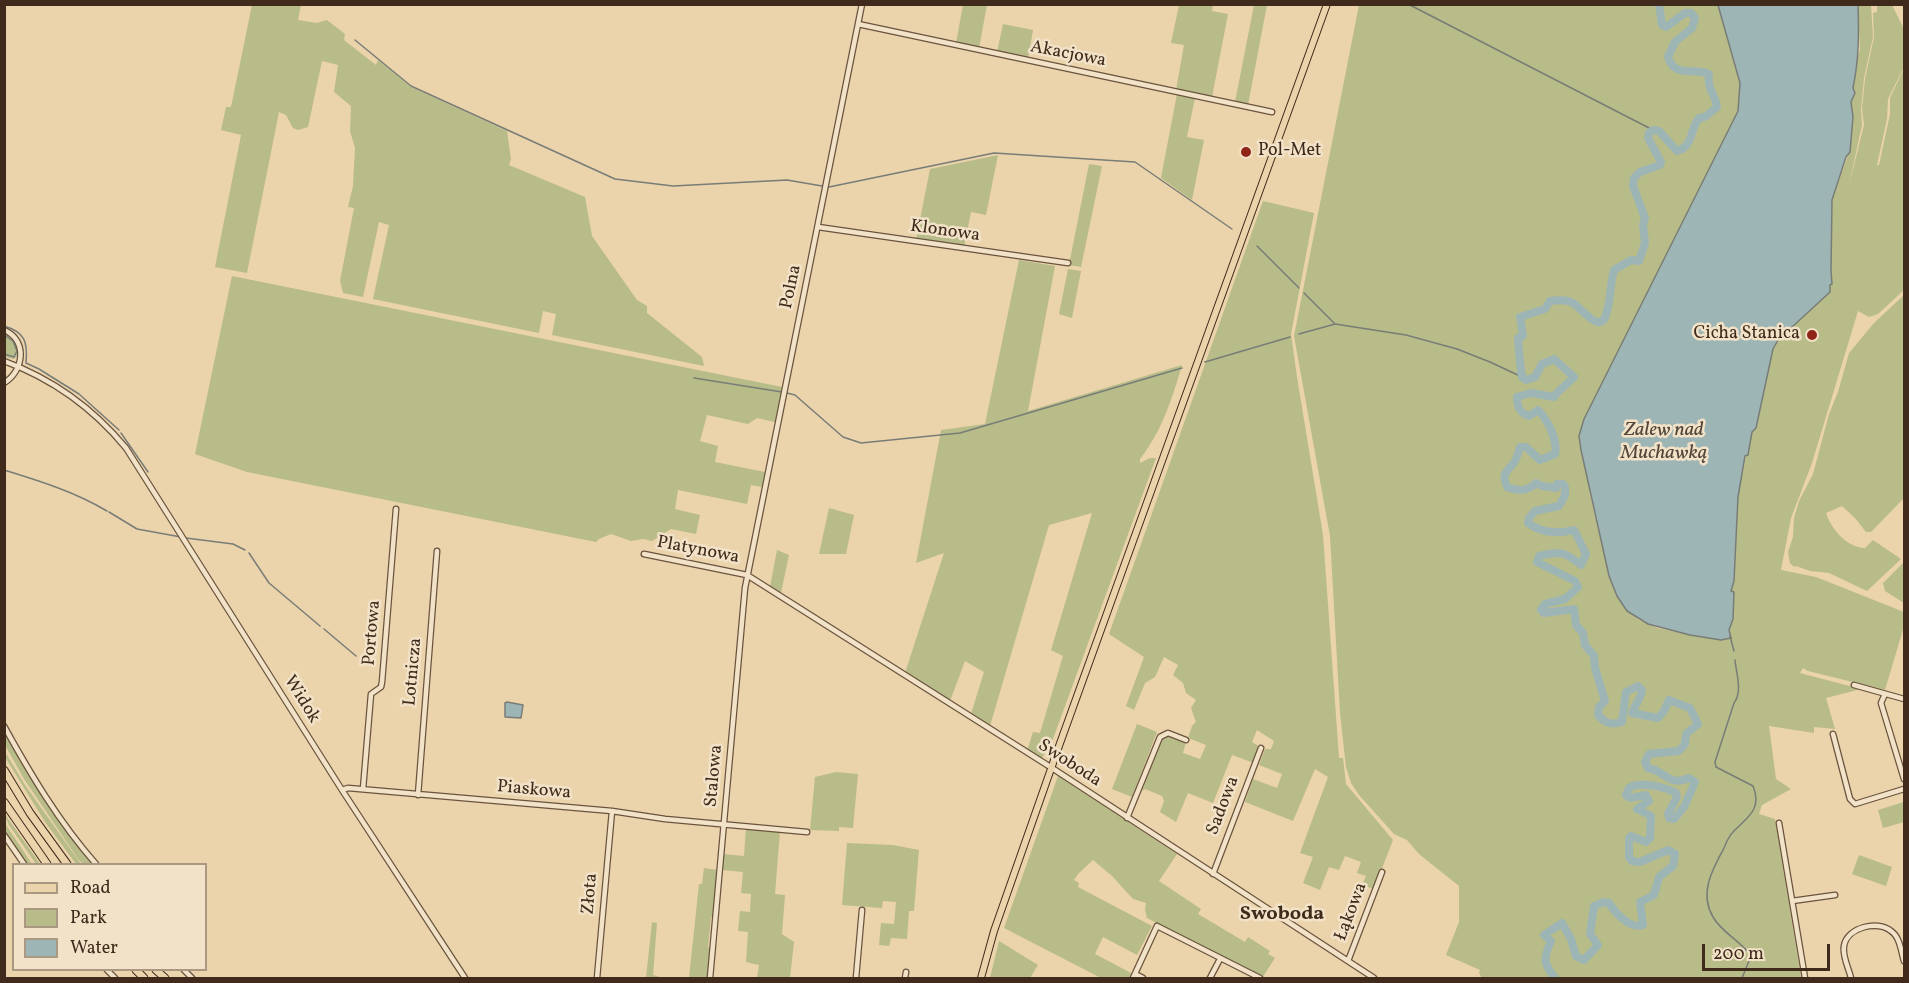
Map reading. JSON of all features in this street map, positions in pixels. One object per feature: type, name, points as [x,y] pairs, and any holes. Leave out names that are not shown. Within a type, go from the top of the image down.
[{"type":"highway","points":[[4,771],[30,813],[66,863]]},
{"type":"highway","points":[[4,802],[46,863]]},
{"type":"main road","points":[[981,978],[993,931],[1328,4]]},
{"type":"street","name":"Polna","points":[[747,575],[862,4]]},
{"type":"street","name":"Akacjowa","points":[[858,24],[1272,111]]},
{"type":"street","name":"Klonowa","points":[[818,227],[1068,263]]},
{"type":"street","points":[[4,330],[13,334],[20,343],[21,355],[11,378],[4,383]]},
{"type":"street","name":"Widok","points":[[4,361],[39,375],[72,396],[115,435],[144,476],[342,790],[465,978]]},
{"type":"street","name":"Portowa","points":[[363,789],[371,694],[381,687],[382,682],[396,509]]},
{"type":"street","name":"Lotnicza","points":[[418,795],[437,551]]},
{"type":"street","name":"Platynowa","points":[[644,554],[747,575]]},
{"type":"street","name":"Swoboda","points":[[747,575],[1052,768],[1374,978]]},
{"type":"street","name":"Stalowa","points":[[711,978],[747,575]]},
{"type":"street","points":[[1854,685],[1905,699]]},
{"type":"street","points":[[1885,694],[1881,703],[1905,779]]},
{"type":"street","points":[[4,726],[50,804],[95,863]]},
{"type":"street","points":[[1127,818],[1160,737],[1168,733],[1186,740]]},
{"type":"street","points":[[1833,734],[1850,799],[1854,804],[1905,789]]},
{"type":"street","name":"Sadowa","points":[[1213,874],[1261,748]]},
{"type":"street","name":"Piaskowa","points":[[342,790],[363,789],[612,811],[665,819],[807,832]]},
{"type":"street","name":"Złota","points":[[597,978],[612,811]]},
{"type":"street","points":[[1779,823],[1804,978]]},
{"type":"street","points":[[4,835],[23,863]]},
{"type":"street","name":"Łąkowa","points":[[1348,961],[1382,872]]},
{"type":"street","points":[[1792,902],[1835,895]]},
{"type":"street","points":[[855,978],[862,910]]},
{"type":"street","points":[[1143,978],[1134,976],[1156,926],[1260,978]]},
{"type":"street","points":[[1851,978],[1844,945],[1849,935],[1858,928],[1878,927],[1892,931],[1897,936],[1905,961]]},
{"type":"street","points":[[1210,978],[1220,959]]},
{"type":"street","points":[[905,978],[906,972]]},
{"type":"green space","points":[[252,5],[301,5],[298,20],[317,23],[327,20],[345,34],[344,40],[376,65],[378,60],[411,87],[507,131],[511,159],[509,165],[585,197],[592,236],[637,300],[647,306],[647,313],[702,357],[704,366],[552,335],[556,314],[543,311],[539,333],[373,299],[389,225],[379,222],[363,297],[343,293],[340,281],[354,208],[348,207],[353,186],[355,148],[350,131],[351,106],[334,92],[338,65],[322,61],[308,127],[298,130],[293,128],[286,115],[279,112],[247,273],[215,267],[241,135],[221,130],[226,107],[231,107]]},
{"type":"green space","points":[[963,5],[987,5],[979,48],[956,43]]},
{"type":"green space","points":[[1179,5],[1213,5],[1212,11],[1228,14],[1212,97],[1176,90],[1184,45],[1171,43]]},
{"type":"green space","points":[[1254,5],[1267,5],[1248,105],[1235,102]]},
{"type":"green space","points":[[1359,5],[1718,5],[1740,83],[1738,111],[1584,419],[1579,436],[1609,576],[1627,611],[1639,620],[1657,628],[1705,638],[1729,630],[1733,619],[1734,593],[1731,591],[1734,581],[1738,497],[1773,349],[1778,340],[1830,292],[1832,284],[1832,200],[1851,147],[1851,102],[1855,93],[1853,88],[1856,59],[1860,50],[1858,5],[1871,5],[1873,37],[1864,78],[1861,109],[1862,125],[1849,185],[1864,125],[1862,108],[1865,79],[1874,37],[1873,13],[1877,12],[1877,5],[1892,5],[1904,29],[1903,69],[1888,99],[1887,119],[1877,165],[1879,165],[1890,114],[1890,98],[1904,68],[1904,290],[1878,314],[1869,317],[1858,311],[1812,463],[1791,518],[1781,570],[1816,577],[1904,612],[1904,626],[1885,690],[1803,668],[1800,673],[1861,689],[1826,698],[1835,729],[1814,727],[1814,733],[1769,726],[1776,779],[1791,789],[1762,805],[1759,814],[1775,819],[1801,978],[1482,978],[1480,970],[1446,955],[1459,922],[1459,886],[1419,854],[1407,840],[1394,834],[1351,783],[1346,767],[1340,713],[1330,536],[1294,336]]},
{"type":"green space","points":[[1003,24],[1033,30],[1028,59],[997,52]]},
{"type":"green space","points":[[1177,94],[1195,98],[1187,137],[1204,140],[1192,200],[1161,178]]},
{"type":"green space","points":[[998,155],[986,215],[971,212],[964,247],[916,240],[930,169]]},
{"type":"green space","points":[[1089,164],[1102,166],[1081,267],[1069,265]]},
{"type":"green space","points":[[1263,201],[1314,213],[1291,334],[1323,535],[1339,758],[1343,758],[1346,784],[1393,840],[1374,889],[1362,885],[1366,876],[1357,873],[1361,862],[1345,856],[1339,870],[1329,867],[1320,890],[1303,883],[1313,857],[1300,853],[1328,777],[1315,769],[1293,821],[1245,802],[1253,779],[1277,788],[1282,774],[1259,765],[1265,749],[1271,749],[1274,741],[1257,730],[1252,742],[1260,747],[1254,763],[1232,755],[1213,803],[1188,793],[1176,822],[1160,812],[1164,801],[1162,796],[1145,789],[1142,791],[1163,736],[1166,734],[1186,742],[1183,753],[1200,759],[1206,745],[1188,738],[1196,722],[1191,708],[1196,700],[1186,693],[1183,683],[1173,675],[1178,665],[1164,657],[1155,677],[1145,683],[1134,710],[1126,706],[1144,657],[1109,634]]},
{"type":"green space","points":[[1019,260],[1055,266],[1028,411],[1182,365],[1160,426],[1140,459],[1140,463],[1156,458],[1050,747],[1040,760],[1027,751],[1033,732],[1040,733],[1063,656],[1051,650],[1092,513],[1049,525],[990,726],[971,714],[984,672],[965,661],[950,701],[905,673],[944,553],[916,563],[941,430],[985,424]]},
{"type":"green space","points":[[1068,269],[1081,271],[1072,318],[1059,314]]},
{"type":"green space","points":[[232,276],[782,387],[775,422],[757,418],[748,424],[707,415],[700,441],[718,446],[715,462],[765,472],[762,487],[751,485],[747,504],[678,490],[675,509],[700,515],[696,534],[671,529],[652,541],[643,539],[631,541],[611,534],[596,542],[247,472],[195,454]]},
{"type":"green space","points":[[1904,295],[1904,498],[1871,532],[1866,532],[1842,506],[1826,513],[1832,526],[1846,541],[1865,548],[1873,540],[1901,559],[1867,591],[1829,573],[1794,567],[1790,563],[1788,552],[1799,501],[1813,474],[1849,353],[1874,323]]},
{"type":"green space","points":[[4,333],[13,339],[17,346],[19,354],[14,359],[5,357]]},
{"type":"green space","points":[[829,508],[854,515],[846,554],[819,554]]},
{"type":"green space","points":[[777,550],[789,555],[781,593],[770,587]]},
{"type":"green space","points":[[1904,562],[1904,603],[1885,591],[1883,583]]},
{"type":"green space","points":[[1137,724],[1157,732],[1132,797],[1112,789]]},
{"type":"green space","points":[[4,731],[57,816],[93,863],[82,863],[78,859],[24,779],[5,745]]},
{"type":"green space","points":[[4,750],[25,785],[80,863],[75,863],[45,822],[5,757]]},
{"type":"green space","points":[[836,772],[858,774],[853,828],[839,827],[839,831],[810,830],[815,777]]},
{"type":"green space","points":[[1058,776],[1177,854],[1159,881],[1201,909],[1198,914],[1245,942],[1248,937],[1270,951],[1268,954],[1275,958],[1262,978],[1147,918],[1146,903],[1133,899],[1112,876],[1093,860],[1074,880],[1079,883],[1078,887],[1152,926],[1137,955],[1103,937],[1095,954],[1131,973],[1129,978],[1101,978],[1004,928]]},
{"type":"green space","points":[[1904,802],[1904,822],[1883,828],[1878,810]]},
{"type":"green space","points":[[4,813],[39,863],[35,863],[9,825]]},
{"type":"green space","points":[[4,822],[31,863],[25,863],[7,833]]},
{"type":"green space","points":[[746,827],[780,831],[775,894],[785,895],[782,934],[794,942],[790,978],[757,978],[759,965],[746,962],[748,932],[738,931],[740,911],[750,912],[751,894],[741,893],[743,872],[722,870],[723,854],[744,856]]},
{"type":"green space","points":[[847,843],[893,845],[919,850],[914,911],[909,911],[907,939],[891,938],[889,946],[879,945],[881,923],[894,924],[896,902],[883,901],[882,908],[842,905]]},
{"type":"green space","points":[[1859,855],[1892,867],[1886,886],[1852,874]]},
{"type":"green space","points":[[704,868],[718,870],[714,917],[711,917],[708,947],[712,948],[709,978],[689,978],[699,884],[702,884]]},
{"type":"green space","points":[[652,922],[657,923],[653,975],[663,978],[646,978]]},
{"type":"green space","points":[[999,941],[1038,965],[1030,978],[990,978]]},
{"type":"water","name":"Zalew nad Muchawką","points":[[1718,5],[1858,5],[1857,57],[1853,88],[1855,93],[1851,102],[1853,117],[1850,152],[1846,157],[1832,200],[1832,284],[1830,292],[1778,340],[1773,349],[1756,428],[1752,432],[1748,455],[1745,456],[1738,497],[1734,581],[1731,591],[1734,592],[1733,619],[1729,630],[1731,638],[1721,640],[1648,624],[1627,611],[1617,596],[1609,576],[1579,436],[1584,419],[1738,111],[1740,83]]},
{"type":"water","points":[[505,703],[523,705],[521,718],[505,717]]},
{"type":"waterway","points":[[1408,4],[1653,130]]},
{"type":"waterway","points":[[1555,978],[1546,961],[1551,941],[1544,935],[1562,923],[1571,939],[1576,956],[1584,960],[1598,945],[1590,934],[1594,906],[1604,902],[1609,903],[1628,923],[1643,925],[1640,902],[1654,895],[1659,877],[1673,866],[1675,854],[1668,850],[1640,862],[1632,861],[1629,857],[1629,838],[1631,836],[1646,842],[1650,838],[1651,816],[1637,809],[1649,801],[1646,795],[1630,798],[1626,795],[1629,788],[1639,785],[1652,786],[1676,793],[1677,797],[1668,814],[1669,818],[1674,819],[1684,807],[1695,782],[1689,778],[1672,780],[1648,768],[1645,762],[1649,754],[1679,751],[1685,744],[1686,734],[1698,724],[1690,708],[1669,700],[1658,718],[1632,713],[1642,690],[1638,686],[1626,692],[1622,722],[1609,723],[1604,720],[1598,715],[1599,707],[1605,701],[1595,668],[1594,656],[1585,645],[1583,633],[1576,625],[1574,609],[1544,613],[1541,610],[1545,604],[1565,599],[1578,587],[1575,581],[1537,562],[1539,556],[1562,553],[1581,565],[1586,554],[1574,530],[1550,532],[1528,523],[1535,511],[1559,506],[1565,495],[1565,487],[1563,484],[1557,484],[1556,488],[1536,483],[1522,490],[1507,487],[1505,483],[1506,472],[1515,461],[1520,447],[1526,447],[1540,460],[1555,454],[1556,449],[1554,437],[1545,419],[1538,410],[1529,416],[1523,413],[1518,406],[1517,397],[1531,393],[1554,397],[1574,377],[1554,359],[1542,364],[1535,377],[1526,380],[1522,377],[1518,338],[1523,336],[1520,317],[1545,309],[1550,301],[1562,300],[1573,303],[1596,322],[1604,319],[1614,270],[1631,260],[1639,261],[1645,243],[1643,225],[1645,218],[1633,186],[1634,178],[1640,172],[1660,165],[1661,162],[1648,138],[1649,133],[1653,130],[1659,131],[1677,151],[1689,142],[1699,118],[1705,117],[1717,107],[1709,84],[1709,74],[1675,68],[1668,57],[1675,42],[1692,28],[1695,18],[1691,13],[1685,13],[1666,27],[1662,25],[1659,4]]},
{"type":"waterway","points":[[355,40],[411,86],[615,179],[673,186],[787,180],[822,186]]},
{"type":"waterway","points":[[829,187],[994,153],[1135,162],[1232,229]]},
{"type":"waterway","points":[[1257,246],[1299,288]]},
{"type":"waterway","points":[[1304,293],[1335,324]]},
{"type":"waterway","points":[[1299,334],[1335,324],[1406,335],[1457,349],[1522,377]]},
{"type":"waterway","points":[[4,326],[17,331],[24,339],[26,363],[79,394],[119,430]]},
{"type":"waterway","points":[[4,335],[13,341],[17,351],[14,357],[4,354]]},
{"type":"waterway","points":[[1205,362],[1290,337]]},
{"type":"waterway","points":[[787,393],[795,395],[843,437],[861,443],[960,433],[1182,368]]},
{"type":"waterway","points":[[694,378],[782,392]]},
{"type":"waterway","points":[[121,433],[148,472]]},
{"type":"waterway","points":[[4,470],[70,493],[107,511]]},
{"type":"waterway","points":[[109,512],[137,529],[181,537]]},
{"type":"waterway","points":[[186,538],[233,544],[245,550]]},
{"type":"waterway","points":[[249,553],[269,583],[320,626]]},
{"type":"waterway","points":[[324,629],[356,656]]},
{"type":"waterway","points":[[1731,638],[1730,636],[1734,651]]},
{"type":"waterway","points":[[1735,660],[1738,693],[1715,762],[1716,767],[1753,786],[1756,801],[1752,813],[1730,835],[1715,865],[1707,890],[1707,899],[1717,923],[1751,956],[1742,978]]},
{"type":"place","name":"Pol-Met","points":[[1246,152]]},
{"type":"place","name":"Cicha Stanica","points":[[1812,335]]},
{"type":"district","name":"Swoboda","points":[[1282,915]]}]
